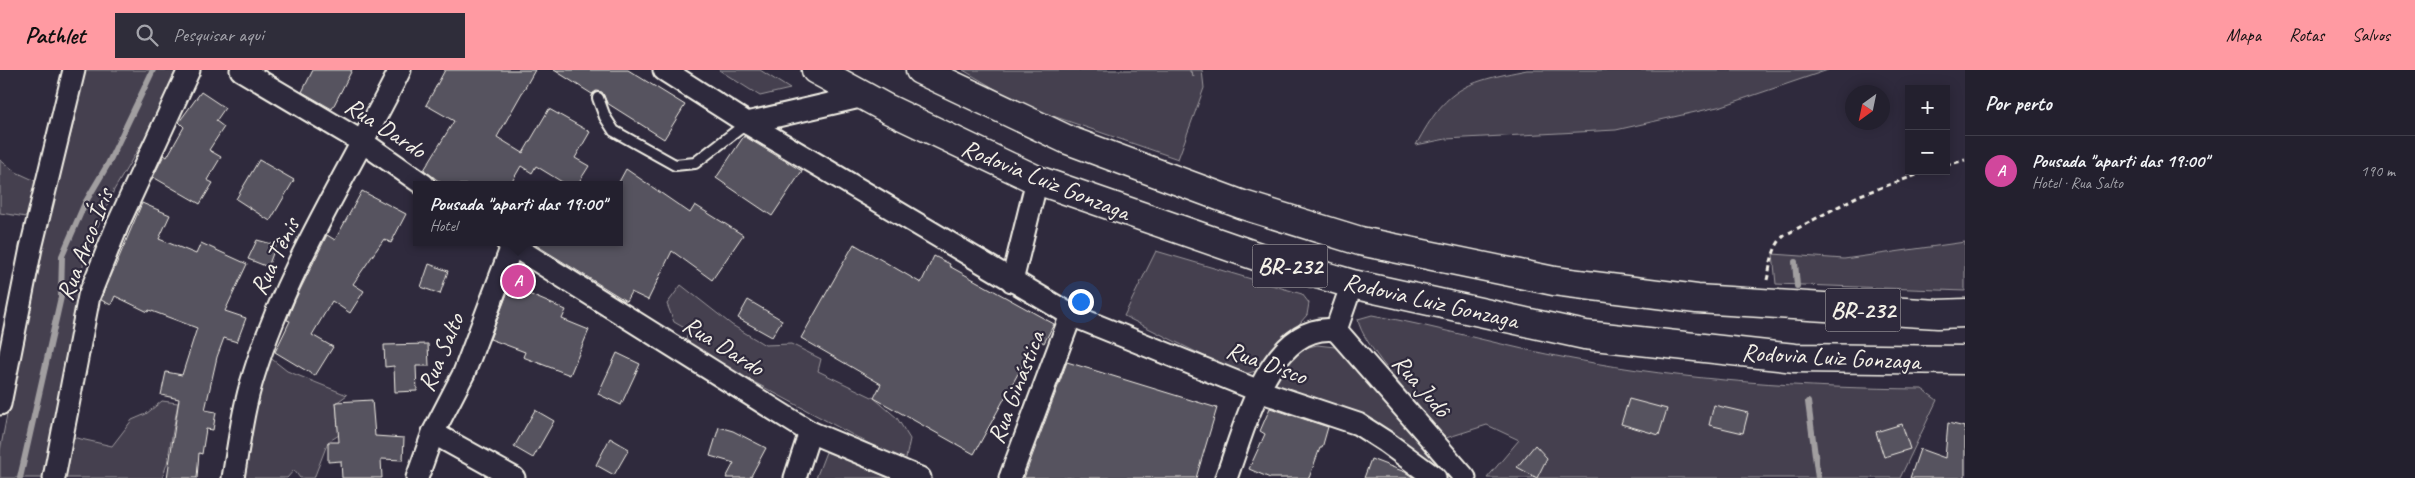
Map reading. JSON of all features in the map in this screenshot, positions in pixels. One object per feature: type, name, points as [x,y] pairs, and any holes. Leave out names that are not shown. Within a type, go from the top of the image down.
[{"type":"highway","name":"Rodovia Luiz Gonzaga","points":[[816,70],[864,96],[1037,180],[1204,239],[1352,284],[1585,335],[1795,358],[1965,360]]},
{"type":"highway","name":"Rodovia Luiz Gonzaga","points":[[920,70],[1068,140],[1243,205],[1360,241],[1554,281],[1697,299],[1762,305],[1938,314],[1965,313]]},
{"type":"street","points":[[1,397],[32,248],[74,70]]},
{"type":"street","name":"Rua Arco-Íris","points":[[54,478],[88,296],[118,224],[189,70]]},
{"type":"street","name":"Rua Dardo","points":[[241,70],[364,143],[418,181]]},
{"type":"street","name":"Rua Tênis","points":[[233,478],[244,414],[264,343],[298,265],[364,143],[400,70]]},
{"type":"street","name":"Rua Disco","points":[[664,70],[748,123],[1071,315],[1259,391],[1358,424],[1435,478]]},
{"type":"street","points":[[748,123],[864,96]]},
{"type":"street","points":[[1012,281],[1037,180]]},
{"type":"street","name":"Rua Salto","points":[[417,478],[433,434],[464,373],[508,246]]},
{"type":"street","name":"Rua Dardo","points":[[512,246],[810,432],[920,478]]},
{"type":"street","points":[[1226,478],[1259,391],[1271,367],[1289,346],[1313,330],[1323,328],[1336,330],[1352,284]]},
{"type":"street","name":"Rua Ginástica","points":[[1010,478],[1071,315]]},
{"type":"street","name":"Rua Judô","points":[[1336,330],[1466,478]]},
{"type":"street","points":[[794,478],[810,432]]},
{"type":"street","points":[[433,434],[514,478]]},
{"type":"lane","points":[[598,98],[605,117],[614,130],[674,165],[695,162],[748,123]]},
{"type":"path","points":[[1950,164],[1965,160]]},
{"type":"path","points":[[1762,305],[1773,254],[1780,240],[1785,235],[1860,195],[1917,175]]},
{"type":"shaded area","points":[[83,70],[179,70],[147,134],[114,190],[85,255],[44,478],[0,478],[0,451],[11,394],[44,235],[75,118]]},
{"type":"shaded area","points":[[719,70],[760,70],[790,89],[760,96]]},
{"type":"shaded area","points":[[963,70],[1189,70],[1194,77],[1190,70],[1202,70],[1204,88],[1178,159],[1024,106]]},
{"type":"shaded area","points":[[1527,70],[1828,70],[1722,106],[1616,130],[1446,139],[1416,145],[1438,110],[1460,90],[1488,79]]},
{"type":"shaded area","points":[[0,160],[16,172],[40,183],[33,218],[0,213]]},
{"type":"shaded area","points":[[1965,242],[1965,291],[1776,284],[1773,254],[1844,259]]},
{"type":"shaded area","points":[[1156,251],[1302,294],[1309,303],[1307,315],[1259,370],[1242,375],[1124,316]]},
{"type":"shaded area","points":[[681,285],[732,325],[765,345],[791,344],[821,359],[818,371],[874,398],[897,418],[910,439],[905,463],[685,345],[688,330],[674,322],[667,304]]},
{"type":"shaded area","points":[[1372,315],[1547,354],[1615,367],[1746,382],[1922,389],[1937,400],[1900,478],[1487,478],[1519,440],[1487,425],[1446,438],[1370,345],[1358,319]]},
{"type":"shaded area","points":[[1317,345],[1335,347],[1355,363],[1453,478],[1446,478],[1428,463],[1275,392],[1276,378],[1297,350]]},
{"type":"shaded area","points":[[268,356],[287,371],[347,395],[336,403],[339,435],[328,442],[314,478],[300,478],[294,470],[287,478],[243,478],[248,431]]},
{"type":"shaded area","points":[[162,401],[178,403],[167,464],[162,478],[58,478],[72,437],[112,446],[132,420],[146,414]]},
{"type":"shaded area","points":[[826,452],[889,478],[816,478]]},
{"type":"building","points":[[313,70],[352,70],[332,109],[302,92]]},
{"type":"building","points":[[445,70],[535,70],[497,137],[523,153],[549,109],[590,132],[575,158],[589,166],[580,181],[560,181],[536,166],[532,173],[521,166],[512,181],[439,181],[424,170],[454,121],[426,105]]},
{"type":"building","points":[[554,70],[628,70],[685,105],[664,139],[607,103],[602,92],[596,91],[592,94]]},
{"type":"building","points":[[201,92],[225,108],[216,121],[224,127],[209,150],[221,157],[207,180],[213,183],[200,204],[153,177],[164,155],[167,157],[184,127],[179,122]]},
{"type":"building","points":[[744,136],[802,171],[772,216],[716,178]]},
{"type":"building","points":[[259,160],[294,180],[270,221],[236,199]]},
{"type":"building","points":[[626,169],[690,213],[695,205],[743,235],[712,280],[672,251],[648,300],[631,292],[626,301],[537,246],[623,246],[623,181],[620,181]]},
{"type":"building","points":[[362,191],[406,214],[391,243],[384,239],[353,284],[364,291],[350,313],[332,301],[312,335],[333,347],[315,376],[275,352],[290,321],[287,320],[295,300],[327,235],[335,240]]},
{"type":"building","points":[[142,203],[170,215],[159,239],[196,254],[201,243],[247,264],[225,311],[246,318],[237,342],[224,338],[217,357],[205,410],[216,412],[213,430],[206,429],[202,454],[199,453],[197,478],[167,478],[179,399],[161,395],[166,372],[182,375],[197,328],[149,310],[148,312],[115,296],[111,305],[101,300]]},
{"type":"building","points":[[257,240],[276,245],[268,267],[248,259]]},
{"type":"building","points":[[854,244],[921,283],[934,256],[1054,324],[1044,343],[1037,339],[974,454],[874,398],[881,384],[801,338]]},
{"type":"building","points":[[429,264],[448,271],[440,294],[421,287]]},
{"type":"building","points":[[510,286],[566,310],[562,319],[589,330],[570,375],[523,357],[525,352],[490,339]]},
{"type":"building","points":[[748,300],[782,320],[772,337],[738,318]]},
{"type":"building","points":[[428,344],[429,366],[416,366],[417,391],[395,392],[394,366],[385,367],[384,345]]},
{"type":"building","points":[[617,353],[640,364],[621,405],[598,394]]},
{"type":"building","points":[[1067,362],[1217,408],[1196,478],[1024,478]]},
{"type":"building","points":[[1629,399],[1667,409],[1659,435],[1621,424]]},
{"type":"building","points":[[372,400],[375,436],[404,438],[403,460],[381,459],[382,478],[342,478],[341,461],[328,462],[328,442],[339,442],[336,402]]},
{"type":"building","points":[[1714,405],[1748,413],[1743,433],[1709,425]]},
{"type":"building","points":[[1270,408],[1328,427],[1322,448],[1320,448],[1309,478],[1270,478],[1249,469],[1265,434],[1260,431]]},
{"type":"building","points":[[535,410],[554,421],[533,458],[514,447]]},
{"type":"building","points":[[1948,423],[1965,427],[1965,478],[1910,478],[1920,449],[1945,458]]},
{"type":"building","points":[[1902,424],[1910,449],[1884,457],[1876,432]]},
{"type":"building","points":[[719,427],[733,431],[766,448],[750,478],[726,478],[734,463],[710,456]]},
{"type":"building","points":[[610,438],[629,449],[614,475],[596,465]]},
{"type":"building","points":[[1535,445],[1547,458],[1537,478],[1517,467]]},
{"type":"building","points":[[1371,459],[1405,472],[1414,478],[1364,478]]},
{"type":"waterway","points":[[20,478],[61,297],[62,256],[85,203],[108,164],[153,70]]},
{"type":"waterway","points":[[1795,262],[1797,286]]},
{"type":"waterway","points":[[1808,402],[1818,478]]},
{"type":"place","name":"Pousada \"aparti das 19:00\"","points":[[518,281]]}]
